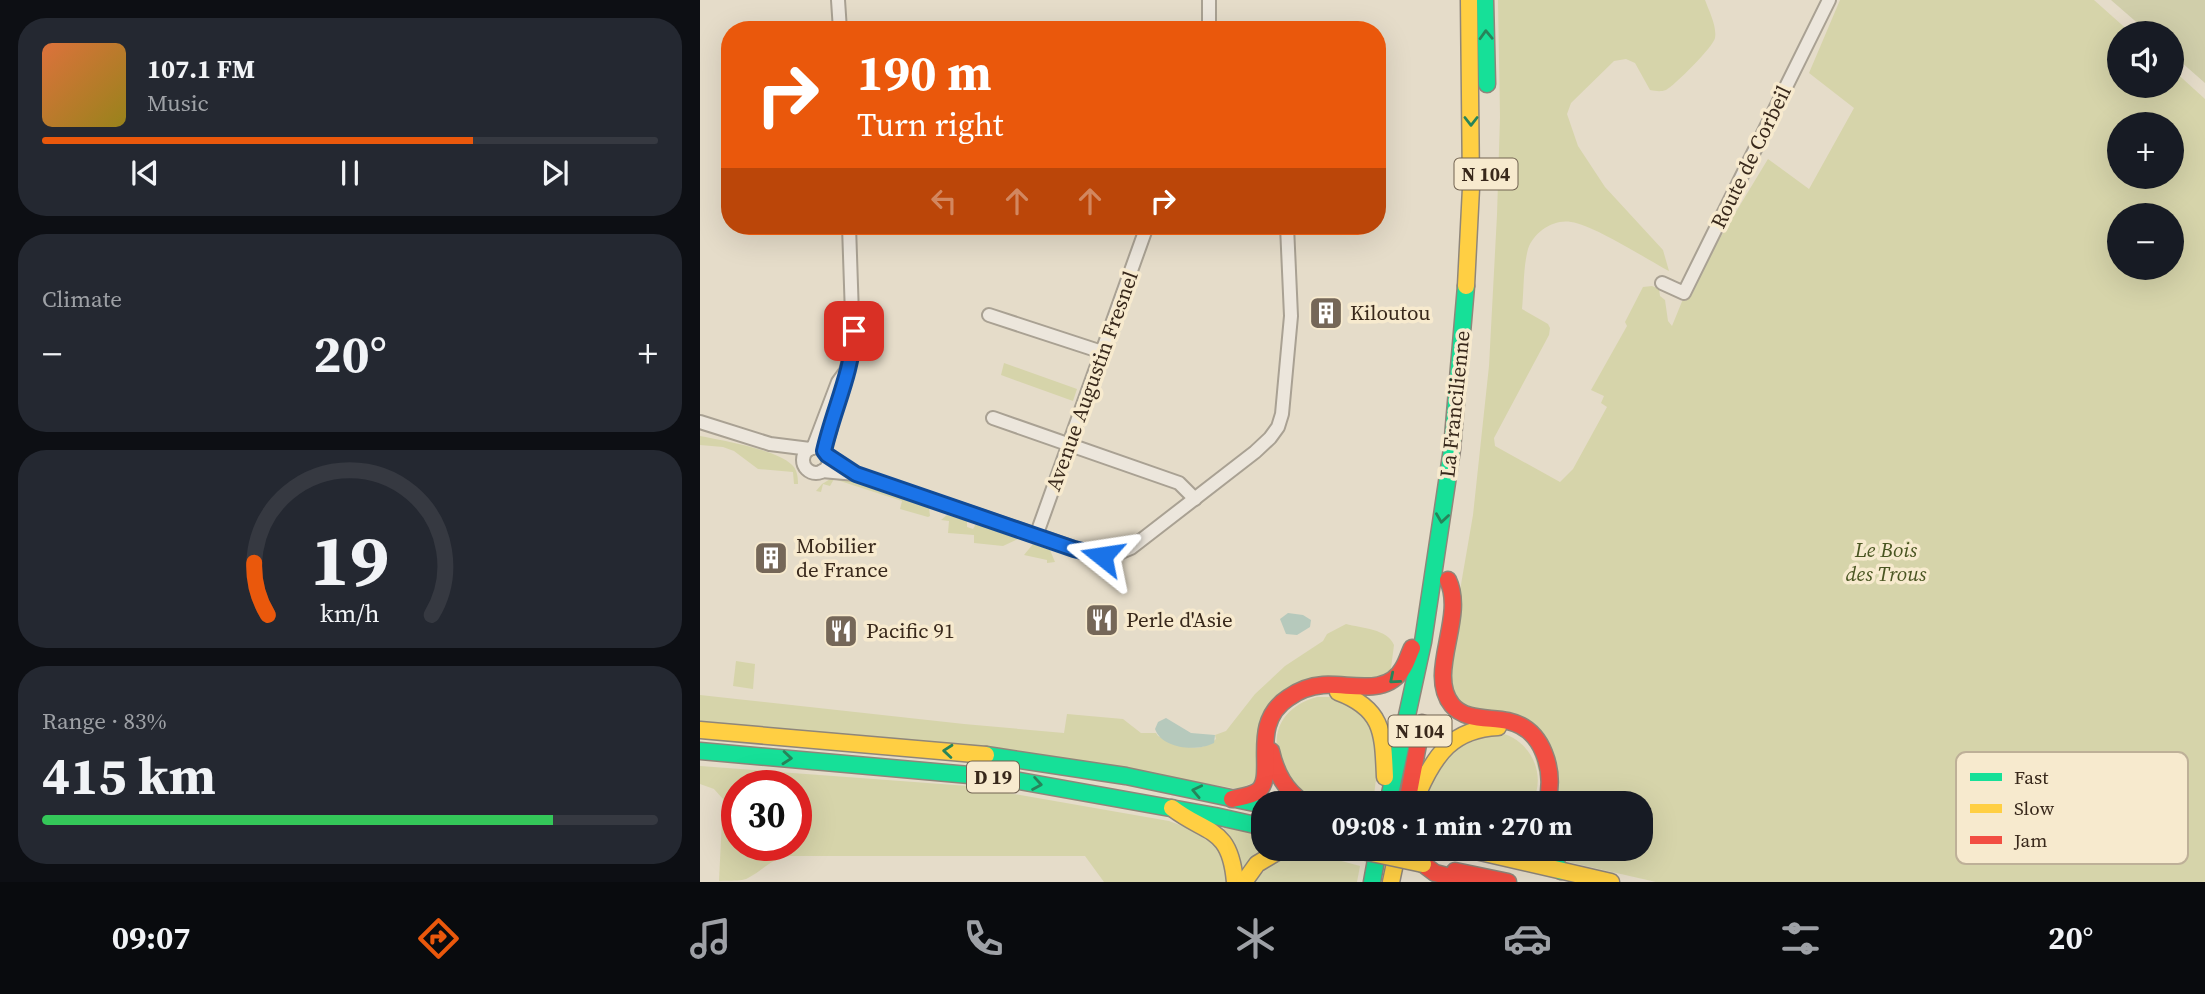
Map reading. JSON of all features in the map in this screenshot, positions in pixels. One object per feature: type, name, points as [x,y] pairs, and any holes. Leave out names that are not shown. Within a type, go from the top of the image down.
[{"type":"main road","name":"La Francilienne","points":[[1390,791],[1426,621],[1452,449],[1465,304],[1471,177],[1469,0]]},
{"type":"main road","points":[[1485,0],[1487,99]]},
{"type":"main road","name":"La Francilienne","points":[[1461,499],[1479,327],[1487,149]]},
{"type":"main road","name":"N 104","points":[[1410,791],[1455,539]]},
{"type":"main road","points":[[1448,580],[1455,598],[1444,674],[1445,695],[1459,712],[1513,722],[1528,731],[1549,763],[1549,791]]},
{"type":"main road","points":[[1232,799],[1253,794],[1262,786],[1266,771],[1264,744],[1268,726],[1286,698],[1304,687],[1321,684],[1372,689],[1393,682],[1403,671],[1415,636],[1426,621]]},
{"type":"main road","points":[[1289,791],[1273,765],[1270,745],[1273,728],[1280,714],[1291,703],[1304,695],[1320,692],[1338,692],[1352,696],[1368,706],[1378,720],[1384,737],[1384,774],[1388,791]]},
{"type":"main road","points":[[1418,791],[1427,770],[1446,746],[1474,729],[1492,727],[1516,731],[1535,751],[1544,774],[1543,791]]},
{"type":"main road","name":"D 19","points":[[700,730],[1005,757],[1126,776],[1251,803]]},
{"type":"main road","name":"D 19","points":[[700,751],[990,776],[1251,824]]},
{"type":"main road","points":[[1172,808],[1183,818],[1214,831],[1223,841],[1230,852],[1235,882]]},
{"type":"main road","points":[[1244,882],[1262,861]]},
{"type":"main road","points":[[1371,882],[1382,861]]},
{"type":"main road","points":[[1388,861],[1391,882]]},
{"type":"main road","points":[[1415,861],[1508,882]]},
{"type":"main road","points":[[1518,861],[1611,882]]},
{"type":"main road","points":[[1554,861],[1561,871]]},
{"type":"main road","points":[[1423,864],[1435,873],[1470,882]]},
{"type":"street","points":[[838,0],[839,21]]},
{"type":"street","points":[[1209,0],[1209,21]]},
{"type":"street","name":"Route de Corbeil","points":[[1662,284],[1684,293],[1829,0]]},
{"type":"street","points":[[804,465],[804,456],[818,451],[846,384],[854,331],[849,235]]},
{"type":"street","name":"Avenue Augustin Fresnel","points":[[1036,536],[1143,235]]},
{"type":"street","points":[[702,423],[771,444],[818,451],[856,474],[1095,555],[1112,556],[1140,543],[1255,452],[1270,439],[1278,427],[1284,398],[1291,316],[1287,235]]},
{"type":"street","points":[[989,315],[1102,352]]},
{"type":"street","points":[[993,418],[1179,482],[1195,499]]},
{"type":"street","points":[[771,444],[812,472],[856,474]]},
{"type":"street","points":[[818,451],[828,464],[822,471]]},
{"type":"green space","name":"Le Bois des Trous","points":[[1498,0],[1705,0],[1714,24],[1713,42],[1685,74],[1666,90],[1650,90],[1635,63],[1626,59],[1614,61],[1571,103],[1567,114],[1578,146],[1605,187],[1663,250],[1669,271],[1581,224],[1564,222],[1551,225],[1539,232],[1531,243],[1525,264],[1522,309],[1548,324],[1549,335],[1494,438],[1495,446],[1560,482],[1573,469],[1607,407],[1601,403],[1604,396],[1591,390],[1627,326],[1625,322],[1643,287],[1652,286],[1659,289],[1660,296],[1665,300],[1668,321],[1672,326],[1683,299],[1768,159],[1809,189],[1854,108],[1809,73],[1840,0],[2094,0],[2118,21],[2107,21],[2107,98],[2184,98],[2184,80],[2205,99],[2205,882],[1656,882],[1564,861],[1653,861],[1653,791],[1544,791],[1528,731],[1470,715],[1444,683],[1473,515],[1489,366],[1500,117]]},
{"type":"green space","points":[[1004,363],[1077,389],[1073,401],[1001,375]]},
{"type":"green space","points":[[700,436],[774,454],[795,468],[798,484],[794,484],[793,472],[758,469],[734,451],[700,445]]},
{"type":"green space","points":[[832,478],[846,479],[929,508],[930,516],[900,509],[902,501],[834,479],[830,486],[823,484],[821,492],[816,491],[822,484]]},
{"type":"green space","points":[[947,515],[967,521],[967,527],[973,529],[976,524],[1018,539],[1003,546],[974,543],[974,535],[948,533],[949,521],[941,520]]},
{"type":"green space","points":[[1033,544],[1050,550],[1055,562],[1047,563],[1047,560],[1024,555]]},
{"type":"green space","points":[[1346,624],[1373,630],[1391,640],[1394,645],[1390,676],[1294,685],[1255,782],[1238,789],[993,747],[700,724],[700,695],[1064,733],[1067,714],[1123,719],[1141,733],[1156,733],[1181,745],[1202,747],[1216,739],[1215,735],[1226,731],[1255,694],[1285,666],[1323,641],[1327,634]]},
{"type":"green space","points":[[736,661],[755,664],[753,689],[733,686]]},
{"type":"green space","points":[[1317,697],[1338,697],[1370,722],[1379,756],[1375,791],[1303,791],[1289,776],[1277,750],[1277,736],[1288,713]]},
{"type":"green space","points":[[1496,732],[1508,735],[1518,741],[1532,758],[1538,780],[1536,791],[1427,791],[1449,751]]},
{"type":"green space","points":[[700,766],[754,770],[721,770],[721,797],[714,789],[700,784]]},
{"type":"green space","points":[[812,774],[968,786],[1169,821],[1188,828],[1217,847],[1229,882],[1104,882],[1085,856],[812,856]]},
{"type":"green space","points":[[1226,825],[1251,831],[1251,860],[1241,868],[1222,831]]},
{"type":"green space","points":[[721,840],[721,861],[774,861],[745,879],[719,881]]},
{"type":"green space","points":[[1279,861],[1342,861],[1360,866],[1357,882],[1255,882]]},
{"type":"shaded area","points":[[2111,0],[2205,0],[2205,83],[2184,65],[2184,21],[2135,21]]},
{"type":"shaded area","points":[[1288,613],[1303,615],[1311,620],[1310,627],[1297,635],[1286,634],[1280,619]]},
{"type":"shaded area","points":[[1166,718],[1191,733],[1215,735],[1214,743],[1190,748],[1172,745],[1159,736],[1155,729],[1158,722]]},
{"type":"traffic: fast","points":[[1485,0],[1487,84]]},
{"type":"traffic: fast","points":[[1391,791],[1423,642],[1452,449],[1466,286]]},
{"type":"traffic: fast","points":[[700,751],[1003,778],[1251,824]]},
{"type":"traffic: fast","points":[[986,755],[1126,776],[1251,802]]},
{"type":"traffic: fast","points":[[1372,882],[1376,861]]},
{"type":"traffic: fast","points":[[1554,861],[1561,871]]},
{"type":"traffic: slow","points":[[1466,286],[1471,188],[1469,0]]},
{"type":"traffic: slow","points":[[1338,692],[1364,706],[1373,715],[1381,736],[1385,777]]},
{"type":"traffic: slow","points":[[1419,791],[1431,767],[1457,738],[1482,729],[1498,727]]},
{"type":"traffic: slow","points":[[700,730],[986,755]]},
{"type":"traffic: slow","points":[[1172,808],[1222,841],[1228,851],[1235,882]]},
{"type":"traffic: slow","points":[[1244,882],[1262,861]]},
{"type":"traffic: slow","points":[[1391,882],[1395,861]]},
{"type":"traffic: slow","points":[[1409,861],[1423,864]]},
{"type":"traffic: slow","points":[[1519,861],[1611,882]]},
{"type":"traffic: jam","points":[[1448,580],[1453,611],[1444,661],[1445,692],[1452,705],[1464,714],[1508,721],[1530,733],[1538,742],[1548,765],[1549,791]]},
{"type":"traffic: jam","points":[[1232,799],[1255,793],[1263,784],[1269,721],[1276,709],[1288,698],[1309,687],[1367,687],[1388,683],[1403,668],[1412,648]]},
{"type":"traffic: jam","points":[[1409,791],[1422,723]]},
{"type":"traffic: jam","points":[[1271,751],[1282,780],[1291,791]]},
{"type":"traffic: jam","points":[[1423,864],[1435,873],[1470,882]]},
{"type":"traffic: jam","points":[[1455,871],[1508,882]]},
{"type":"place","name":"Kiloutou","points":[[1326,313]]},
{"type":"place","name":"Mobilier de France","points":[[771,558]]},
{"type":"place","name":"Perle d'Asie","points":[[1102,620]]},
{"type":"place","name":"Pacific 91","points":[[841,631]]},
{"type":"route","points":[[854,331],[846,384],[826,440],[824,451],[827,455],[856,474],[1074,549],[1102,556]]}]
